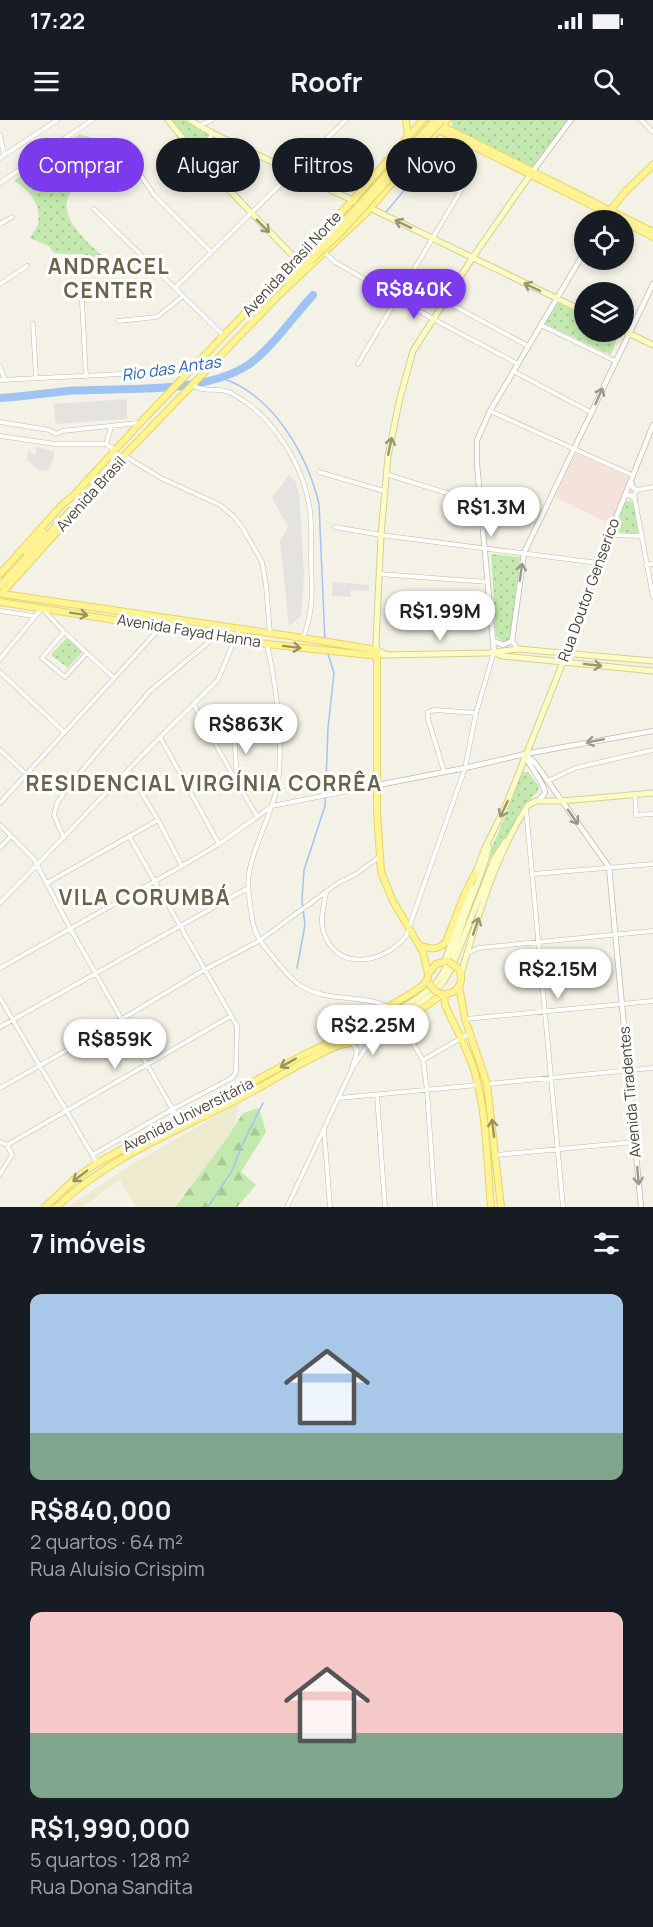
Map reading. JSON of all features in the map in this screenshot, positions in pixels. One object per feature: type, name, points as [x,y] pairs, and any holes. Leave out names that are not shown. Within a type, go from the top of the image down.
[{"type":"main road","points":[[168,120],[182,138]]},
{"type":"main road","points":[[190,120],[272,162]]},
{"type":"main road","points":[[406,120],[408,138]]},
{"type":"main road","points":[[430,120],[607,210]]},
{"type":"main road","points":[[278,296],[435,120]]},
{"type":"main road","points":[[272,286],[342,231],[440,125],[448,120],[453,131]]},
{"type":"main road","points":[[421,121],[440,125],[453,131],[532,173]]},
{"type":"main road","name":"Avenida Brasil Norte","points":[[408,138],[421,121]]},
{"type":"main road","name":"Avenida Brasil Norte","points":[[181,396],[278,296],[371,208],[440,125]]},
{"type":"main road","name":"Avenida Brasil Norte","points":[[159,403],[386,163]]},
{"type":"main road","points":[[610,210],[653,165]]},
{"type":"main road","points":[[501,1207],[487,1084],[465,1019],[459,986],[460,972],[444,961],[429,957],[423,952],[393,901],[381,872],[377,811],[379,574],[385,474],[395,420],[413,351],[473,257],[532,173]]},
{"type":"main road","points":[[230,192],[296,259]]},
{"type":"main road","points":[[336,192],[574,307]]},
{"type":"main road","points":[[634,223],[653,232]]},
{"type":"main road","points":[[634,227],[653,237]]},
{"type":"main road","points":[[634,336],[653,345]]},
{"type":"main road","name":"Avenida Brasil","points":[[1,589],[85,496],[181,396]]},
{"type":"main road","name":"Avenida Brasil","points":[[0,574],[159,403]]},
{"type":"main road","points":[[0,580],[74,495]]},
{"type":"main road","points":[[0,602],[1,589]]},
{"type":"main road","name":"Avenida Fayad Hanna","points":[[1,589],[122,612],[326,641],[380,653]]},
{"type":"main road","name":"Avenida Fayad Hanna","points":[[0,602],[267,644],[331,652],[380,653]]},
{"type":"main road","points":[[121,621],[122,612]]},
{"type":"main road","points":[[380,653],[494,652],[518,649],[653,661]]},
{"type":"main road","points":[[494,652],[502,656],[653,671]]},
{"type":"main road","name":"Rua Doutor Genserico","points":[[525,754],[567,652]]},
{"type":"main road","name":"Avenida Universitária","points":[[444,961],[490,837],[506,805],[525,754]]},
{"type":"main road","points":[[538,801],[653,794]]},
{"type":"main road","name":"Avenida Universitária","points":[[460,972],[493,878],[511,835],[526,809],[531,803],[538,801]]},
{"type":"main road","name":"Avenida Universitária","points":[[57,1207],[118,1160],[396,1017],[429,996],[447,976],[495,856],[511,835]]},
{"type":"main road","name":"Avenida Universitária","points":[[45,1207],[76,1178],[97,1163],[303,1055],[392,1012],[416,998],[438,981],[455,944],[485,860],[490,837]]},
{"type":"main road","points":[[418,944],[434,949],[440,948],[446,942],[465,893],[476,874]]},
{"type":"main road","points":[[423,952],[434,990],[442,994],[451,993],[459,986]]},
{"type":"main road","points":[[429,979],[432,967],[444,961]]},
{"type":"main road","name":"Avenida Universitária","points":[[340,1038],[352,1028],[390,1008],[429,979]]},
{"type":"main road","points":[[442,994],[478,1085],[482,1105],[491,1207]]},
{"type":"main road","name":"Avenida Universitária","points":[[338,1046],[400,1020],[430,1004],[442,994]]},
{"type":"main road","points":[[241,1089],[245,1096]]},
{"type":"street","points":[[0,135],[2,156],[57,120]]},
{"type":"street","points":[[0,183],[92,120]]},
{"type":"street","points":[[199,126],[212,120]]},
{"type":"street","points":[[328,138],[346,120]]},
{"type":"street","points":[[532,173],[571,120]]},
{"type":"street","points":[[641,120],[653,132]]},
{"type":"street","points":[[210,138],[212,133]]},
{"type":"street","points":[[144,180],[154,195],[210,251]]},
{"type":"street","points":[[175,288],[210,251],[273,192]]},
{"type":"street","points":[[358,364],[459,192]]},
{"type":"street","points":[[94,209],[224,336]]},
{"type":"street","points":[[0,224],[12,217]]},
{"type":"street","points":[[325,253],[335,262],[433,319],[518,364]]},
{"type":"street","points":[[0,284],[27,266]]},
{"type":"street","points":[[326,891],[321,918],[323,930],[327,940],[343,955],[362,960],[386,954],[402,941],[409,929],[465,768],[476,713],[494,652],[476,448],[480,432],[513,371],[574,269]]},
{"type":"street","points":[[81,282],[86,377]]},
{"type":"street","points":[[634,318],[653,284]]},
{"type":"street","points":[[118,321],[157,317],[183,296]]},
{"type":"street","points":[[445,301],[528,346]]},
{"type":"street","points":[[33,324],[36,377]]},
{"type":"street","points":[[541,325],[615,361]]},
{"type":"street","points":[[518,649],[512,641],[524,553],[592,412],[622,342]]},
{"type":"street","points":[[0,367],[3,380],[36,377],[86,377],[162,372],[202,358]]},
{"type":"street","points":[[175,368],[182,372],[184,379]]},
{"type":"street","points":[[513,371],[592,412]]},
{"type":"street","points":[[192,386],[209,391],[230,392],[250,406],[266,421],[296,463],[310,511],[312,604],[310,620],[303,638]]},
{"type":"street","points":[[490,411],[632,477],[632,486],[637,490],[653,487]]},
{"type":"street","points":[[0,422],[50,430],[56,434]]},
{"type":"street","points":[[56,434],[62,431],[141,422]]},
{"type":"street","name":"Rua Doutor Genserico","points":[[567,652],[598,563],[653,425]]},
{"type":"street","points":[[106,444],[111,427]]},
{"type":"street","points":[[55,444],[56,434]]},
{"type":"street","points":[[0,436],[55,444],[106,444],[115,450]]},
{"type":"street","points":[[124,456],[161,478],[219,505],[233,516],[262,562],[270,634]]},
{"type":"street","points":[[319,472],[384,491]]},
{"type":"street","points":[[385,474],[481,501]]},
{"type":"street","points":[[637,490],[634,495],[653,597]]},
{"type":"street","points":[[624,496],[630,495],[635,499]]},
{"type":"street","points":[[335,527],[598,563]]},
{"type":"street","points":[[609,535],[642,536]]},
{"type":"street","points":[[646,565],[653,564]]},
{"type":"street","points":[[379,574],[488,582]]},
{"type":"street","points":[[0,659],[42,608],[64,632],[114,678]]},
{"type":"street","points":[[0,610],[35,616]]},
{"type":"street","points":[[0,803],[160,628]]},
{"type":"street","points":[[0,903],[218,680],[239,629]]},
{"type":"street","points":[[64,632],[42,658],[65,677],[87,653]]},
{"type":"street","points":[[64,838],[54,815],[57,803],[72,782],[150,691],[216,636]]},
{"type":"street","points":[[494,641],[503,645],[512,641]]},
{"type":"street","points":[[267,644],[277,705],[279,773],[272,806],[250,865],[248,888],[252,923],[259,941],[291,979],[303,988],[317,993],[377,1002],[390,1008]]},
{"type":"street","points":[[0,672],[64,732]]},
{"type":"street","points":[[194,704],[257,816]]},
{"type":"street","points":[[444,771],[428,719],[428,712],[435,710],[476,713]]},
{"type":"street","points":[[234,728],[237,783]]},
{"type":"street","points":[[0,968],[219,844],[272,806],[653,730]]},
{"type":"street","points":[[160,737],[219,844]]},
{"type":"street","points":[[0,750],[27,774]]},
{"type":"street","points":[[548,782],[575,768],[653,750]]},
{"type":"street","points":[[525,754],[535,763],[609,867]]},
{"type":"street","points":[[525,754],[530,768],[544,787],[544,793],[538,801]]},
{"type":"street","points":[[128,770],[182,866]]},
{"type":"street","points":[[635,795],[636,815],[653,814]]},
{"type":"street","points":[[526,809],[563,1207]]},
{"type":"street","points":[[47,883],[158,820]]},
{"type":"street","points":[[0,825],[34,859],[70,928],[178,1119]]},
{"type":"street","points":[[0,848],[11,836]]},
{"type":"street","points":[[92,1155],[232,1078],[236,1072],[237,1026],[129,836]]},
{"type":"street","points":[[0,1088],[204,970],[259,941],[326,891],[379,857]]},
{"type":"street","points":[[533,874],[653,864]]},
{"type":"street","name":"Avenida Tiradentes","points":[[609,867],[641,1207]]},
{"type":"street","points":[[0,1027],[248,888]]},
{"type":"street","points":[[467,954],[476,948],[653,931]]},
{"type":"street","points":[[0,998],[97,1163]]},
{"type":"street","points":[[465,1019],[653,1001]]},
{"type":"street","points":[[7,1145],[231,1016]]},
{"type":"street","points":[[400,1020],[423,1060],[435,1207]]},
{"type":"street","points":[[352,1069],[377,1031]]},
{"type":"street","points":[[423,1060],[470,1033]]},
{"type":"street","points":[[287,1207],[352,1069],[357,1051],[352,1042]]},
{"type":"street","points":[[487,1084],[653,1068]]},
{"type":"street","points":[[339,1098],[478,1085]]},
{"type":"street","points":[[377,1095],[385,1207]]},
{"type":"street","points":[[324,1129],[330,1207]]},
{"type":"street","points":[[125,1137],[131,1145]]},
{"type":"street","points":[[0,1142],[7,1145],[12,1155],[0,1174]]},
{"type":"street","points":[[496,1155],[635,1142]]},
{"type":"shaded area","points":[[127,399],[127,419],[56,424],[53,404]]},
{"type":"shaded area","points":[[36,447],[55,452],[51,467],[45,471],[38,470],[27,460],[28,450],[35,455]]},
{"type":"shaded area","points":[[576,453],[630,478],[610,524],[555,497]]},
{"type":"shaded area","points":[[289,475],[296,482],[300,501],[304,576],[301,616],[289,626],[280,541],[288,527],[272,498]]},
{"type":"shaded area","points":[[333,582],[369,585],[369,591],[351,590],[351,597],[332,596]]},
{"type":"shaded area","points":[[239,1103],[234,1126],[213,1159],[174,1207],[136,1207],[120,1180],[82,1207],[68,1207],[131,1165]]},
{"type":"green space","points":[[174,120],[185,120],[208,133],[207,138],[183,138],[171,123]]},
{"type":"green space","points":[[451,120],[570,120],[533,170],[477,141],[477,138],[471,138],[453,129]]},
{"type":"green space","points":[[80,134],[91,138],[74,138]]},
{"type":"green space","points":[[28,192],[72,192],[68,198],[67,209],[71,221],[89,244],[112,265],[106,271],[96,259],[90,256],[54,253],[49,246],[29,238],[35,231],[39,215]]},
{"type":"green space","points":[[558,303],[574,311],[574,338],[545,324]]},
{"type":"green space","points":[[583,342],[616,342],[611,355]]},
{"type":"green space","points":[[630,500],[633,503],[638,531],[636,534],[618,532],[616,528],[625,502]]},
{"type":"green space","points":[[491,554],[520,557],[510,636],[505,643],[496,637]]},
{"type":"green space","points":[[67,638],[83,651],[68,668],[52,656],[52,653]]},
{"type":"green space","points":[[522,772],[528,772],[539,786],[538,792],[524,807],[497,851],[490,858],[490,852]]},
{"type":"green space","points":[[259,1108],[266,1132],[241,1172],[256,1185],[237,1207],[175,1207],[243,1113]]},
{"type":"waterway","name":"Rio das Antas","points":[[386,212],[403,192]]},
{"type":"waterway","name":"Rio das Antas","points":[[0,398],[68,391],[161,388],[208,381],[229,375],[257,358],[313,295]]},
{"type":"waterway","points":[[218,377],[255,396],[271,411],[284,427],[306,465],[319,504],[325,641]]},
{"type":"waterway","points":[[297,968],[305,925],[302,900],[304,870],[325,806],[328,728],[334,673],[328,654]]},
{"type":"waterway","points":[[208,1207],[232,1171],[263,1103]]},
{"type":"district","name":"ANDRACEL CENTER","points":[[109,279]]},
{"type":"district","name":"RESIDENCIAL VIRGÍNIA CORRÊA","points":[[204,784]]},
{"type":"district","name":"VILA CORUMBÁ","points":[[145,898]]}]
